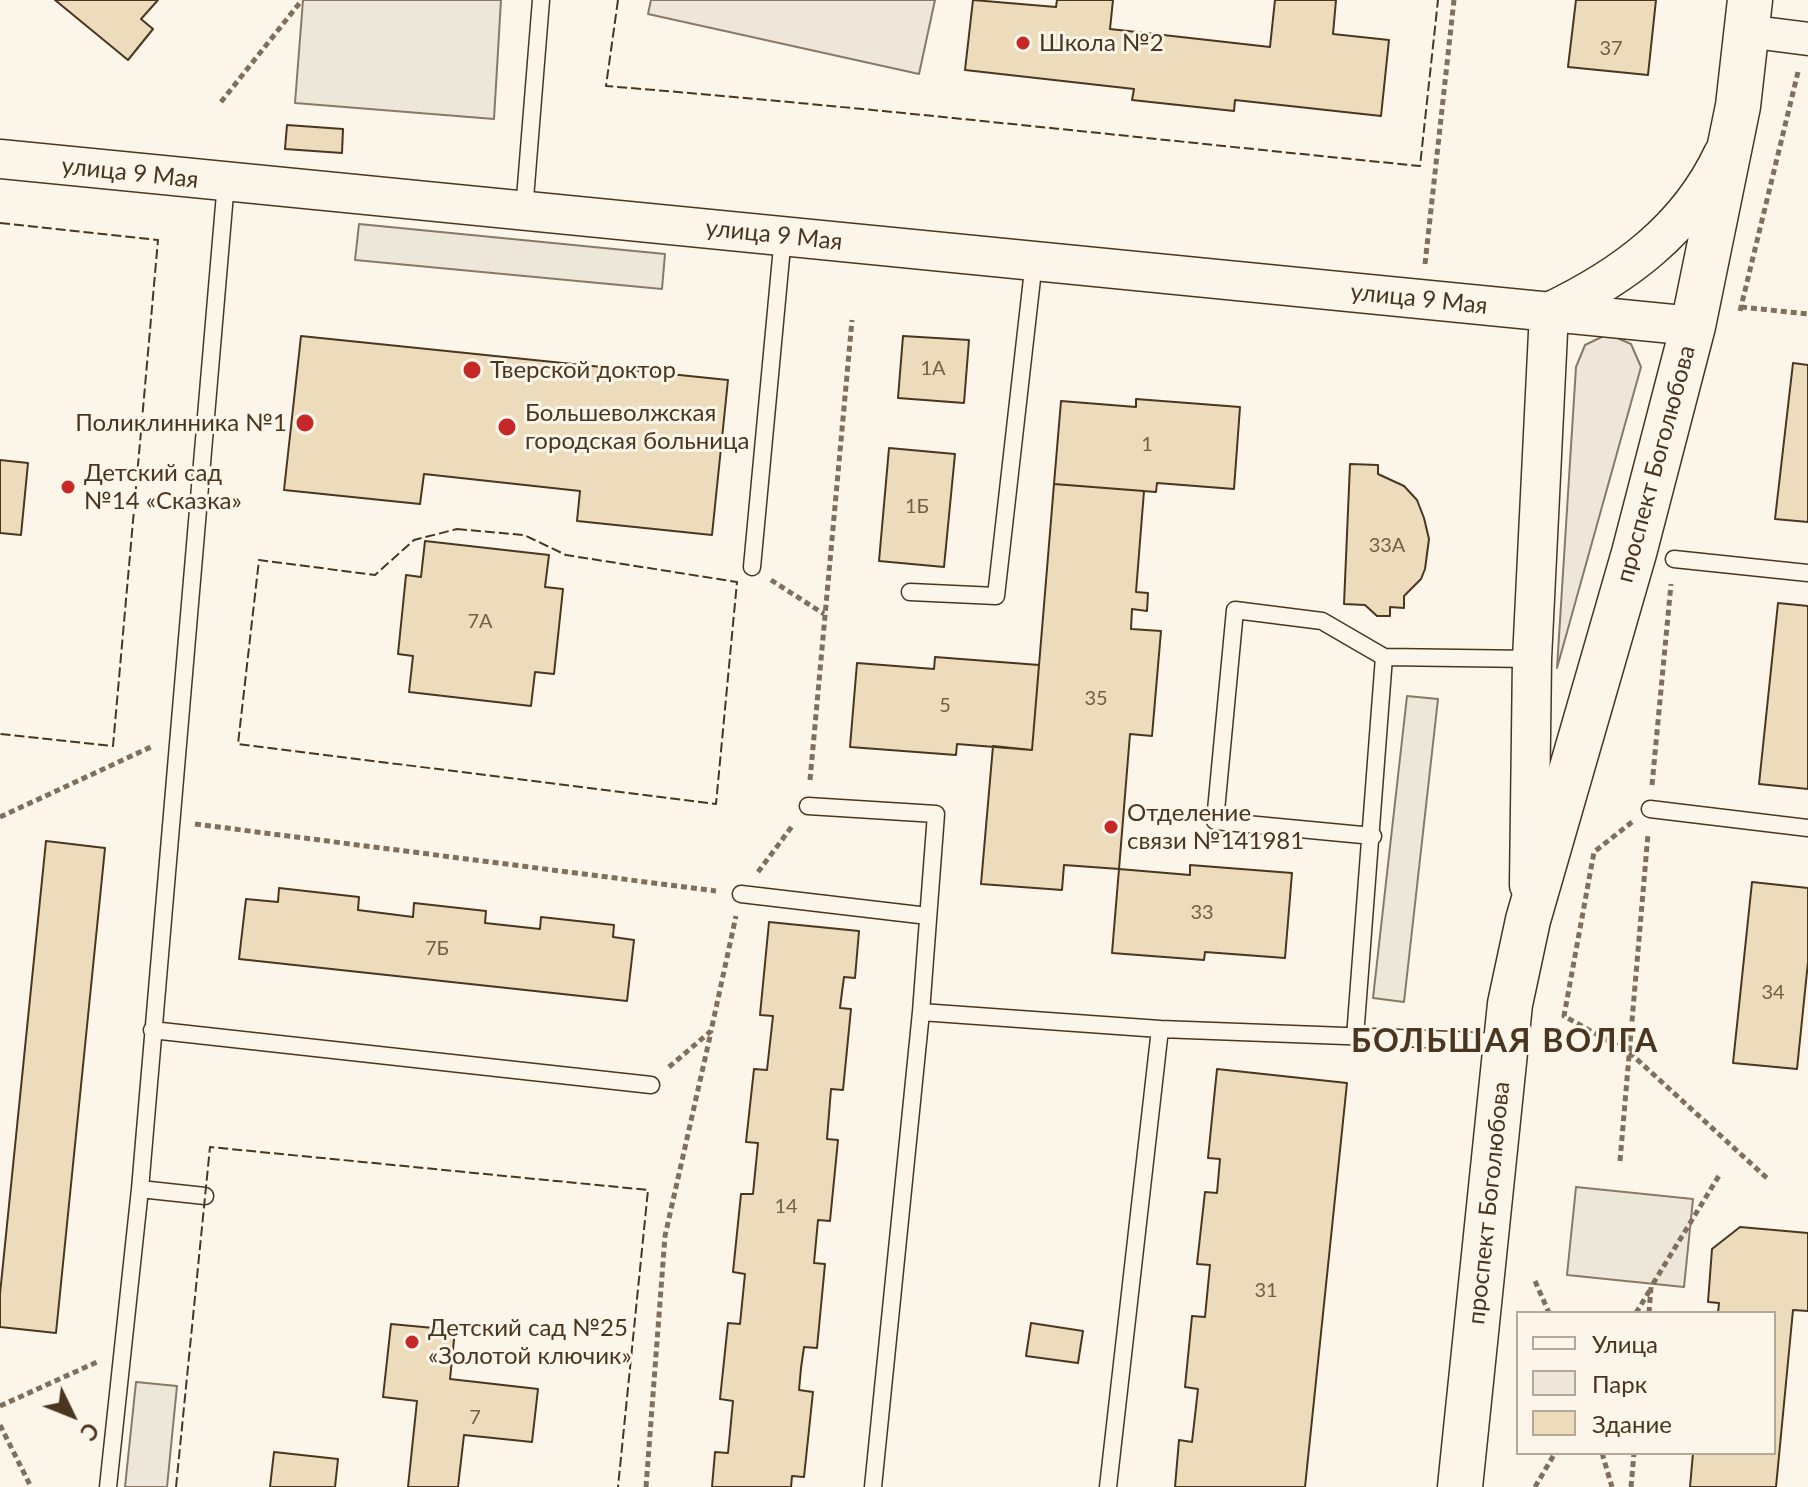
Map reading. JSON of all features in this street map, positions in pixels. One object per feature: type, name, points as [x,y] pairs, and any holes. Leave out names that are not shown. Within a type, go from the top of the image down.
[{"type":"main road","name":"проспект Боголюбова","points":[[1460,1487],[1510,1004],[1528,920],[1634,553],[1693,326],[1731,135],[1748,15]]},
{"type":"street","points":[[1748,15],[1808,39]]},
{"type":"street","points":[[1549,312],[1587,294],[1645,254],[1678,222],[1709,183],[1731,135]]},
{"type":"street","name":"улица 9 Мая","points":[[0,159],[1693,326]]},
{"type":"street","name":"проспект Боголюбова","points":[[1528,920],[1532,659],[1549,312]]},
{"type":"lane","points":[[524,211],[541,0]]},
{"type":"lane","points":[[108,1487],[140,1189],[176,735],[226,182]]},
{"type":"lane","points":[[752,567],[783,236]]},
{"type":"lane","points":[[910,592],[996,596],[1034,261]]},
{"type":"lane","points":[[1674,559],[1808,573]]},
{"type":"lane","points":[[1373,836],[1215,821],[1235,610],[1322,621],[1384,657],[1532,659]]},
{"type":"lane","points":[[1355,1037],[1373,836],[1384,657]]},
{"type":"lane","points":[[808,806],[936,814],[921,1012],[873,1487]]},
{"type":"lane","points":[[1650,809],[1808,828]]},
{"type":"lane","points":[[741,894],[928,916]]},
{"type":"lane","points":[[921,1012],[1160,1029],[1505,1042]]},
{"type":"lane","points":[[1108,1487],[1160,1029]]},
{"type":"lane","points":[[152,1030],[651,1085]]},
{"type":"lane","points":[[140,1189],[205,1196]]},
{"type":"path","points":[[221,102],[302,0]]},
{"type":"path","points":[[1425,265],[1454,0]]},
{"type":"path","points":[[1737,322],[1787,115]]},
{"type":"path","points":[[1741,307],[1808,314]]},
{"type":"path","points":[[646,1487],[665,1236],[741,894],[808,806],[852,320]]},
{"type":"path","points":[[1620,1161],[1674,559]]},
{"type":"path","points":[[752,567],[824,614]]},
{"type":"path","points":[[0,817],[176,735]]},
{"type":"path","points":[[1650,809],[1594,852],[1564,1016],[1630,1053],[1769,1180]]},
{"type":"path","points":[[171,821],[741,894]]},
{"type":"path","points":[[651,1085],[711,1031]]},
{"type":"path","points":[[1637,1311],[1720,1174]]},
{"type":"path","points":[[1535,1281],[1548,1311]]},
{"type":"path","points":[[1649,1311],[1651,1287]]},
{"type":"path","points":[[0,1406],[123,1350]]},
{"type":"path","points":[[0,1425],[31,1487]]},
{"type":"path","points":[[1535,1487],[1554,1455]]},
{"type":"path","points":[[1603,1455],[1612,1487]]},
{"type":"path","points":[[1631,1487],[1634,1455]]},
{"type":"green space","points":[[651,0],[935,0],[919,74],[648,14]]},
{"type":"green space","points":[[1608,334],[1631,344],[1641,367],[1557,668],[1576,367],[1585,345]]},
{"type":"shaded area","points":[[303,0],[501,0],[494,119],[295,103]]},
{"type":"shaded area","points":[[359,224],[665,254],[662,289],[355,260]]},
{"type":"shaded area","points":[[1407,696],[1438,699],[1404,1002],[1373,998]]},
{"type":"shaded area","points":[[1576,1187],[1693,1199],[1684,1287],[1567,1275]]},
{"type":"shaded area","points":[[136,1382],[177,1386],[167,1487],[125,1487]]},
{"type":"building","points":[[55,0],[158,0],[141,19],[153,29],[128,60]]},
{"type":"building","points":[[973,0],[1056,7],[1057,0],[1113,0],[1110,29],[1270,47],[1275,0],[1336,0],[1333,34],[1389,40],[1381,116],[1235,100],[1234,111],[1132,100],[1134,89],[965,70]]},
{"type":"building","points":[[1576,0],[1656,0],[1648,75],[1568,67]]},
{"type":"building","points":[[287,125],[343,129],[342,153],[285,149]]},
{"type":"building","name":"Большеволжская городская больница","points":[[301,336],[728,380],[712,535],[577,521],[580,491],[424,474],[420,504],[284,490]]},
{"type":"building","points":[[903,336],[969,340],[964,403],[898,398]]},
{"type":"building","points":[[1793,363],[1808,365],[1808,522],[1775,519]]},
{"type":"building","points":[[1136,399],[1240,407],[1234,489],[1157,483],[1156,492],[1054,484],[1061,401],[1136,407]]},
{"type":"building","points":[[889,448],[955,454],[944,567],[879,561]]},
{"type":"building","points":[[0,460],[28,463],[21,535],[0,533]]},
{"type":"building","points":[[1350,464],[1378,465],[1378,474],[1404,486],[1417,500],[1424,518],[1429,539],[1425,569],[1421,579],[1404,596],[1404,608],[1390,607],[1390,616],[1377,616],[1365,605],[1344,604]]},
{"type":"building","points":[[1054,484],[1144,491],[1136,592],[1148,593],[1147,611],[1132,609],[1131,629],[1161,631],[1152,736],[1130,734],[1119,869],[1064,865],[1062,890],[981,884],[993,746],[1032,750]]},
{"type":"building","points":[[425,541],[549,555],[545,587],[563,589],[554,674],[535,672],[531,706],[409,692],[413,656],[398,654],[406,575],[421,577]]},
{"type":"building","points":[[1778,603],[1808,606],[1808,789],[1759,784]]},
{"type":"building","points":[[935,657],[1039,665],[1032,750],[957,744],[956,755],[850,747],[857,663],[934,669]]},
{"type":"building","points":[[46,841],[105,848],[56,1333],[0,1327],[0,1294]]},
{"type":"building","points":[[1190,865],[1292,873],[1285,958],[1205,952],[1204,960],[1112,953],[1119,869],[1190,875]]},
{"type":"building","points":[[1752,882],[1808,888],[1808,962],[1797,1069],[1733,1063]]},
{"type":"building","points":[[279,888],[359,897],[358,910],[413,917],[414,903],[486,911],[485,923],[540,929],[541,917],[614,925],[613,937],[634,940],[627,1001],[239,959],[246,899],[278,902]]},
{"type":"building","points":[[769,922],[859,931],[855,978],[844,977],[840,1008],[851,1009],[843,1090],[831,1089],[827,1139],[838,1140],[830,1221],[818,1220],[814,1263],[825,1264],[817,1348],[804,1347],[801,1368],[799,1390],[813,1392],[804,1477],[792,1476],[791,1487],[712,1487],[715,1452],[728,1453],[733,1401],[720,1399],[728,1323],[740,1324],[745,1274],[733,1272],[741,1194],[753,1194],[758,1143],[746,1142],[754,1069],[767,1070],[773,1016],[760,1015]]},
{"type":"building","points":[[1217,1069],[1347,1083],[1305,1487],[1175,1487],[1179,1440],[1192,1442],[1198,1389],[1185,1387],[1192,1316],[1205,1317],[1210,1265],[1197,1264],[1205,1192],[1217,1193],[1220,1159],[1208,1158]]},
{"type":"building","points":[[1740,1227],[1808,1233],[1808,1311],[1793,1310],[1776,1487],[1690,1487],[1693,1455],[1776,1455],[1776,1311],[1718,1311],[1719,1303],[1708,1302],[1712,1249]]},
{"type":"building","points":[[1031,1323],[1083,1331],[1078,1363],[1026,1356]]},
{"type":"building","points":[[391,1324],[455,1330],[450,1379],[538,1389],[532,1442],[464,1435],[458,1487],[408,1487],[417,1401],[383,1397]]},
{"type":"building","points":[[274,1452],[338,1459],[335,1487],[270,1487]]},
{"type":"fence","points":[[618,0],[606,86],[1420,166],[1438,0]]},
{"type":"fence","points":[[0,223],[158,240],[113,746],[0,734]]},
{"type":"fence","points":[[457,529],[524,535],[566,555],[737,582],[716,804],[238,744],[259,560],[375,575],[414,540],[457,529]]},
{"type":"fence","points":[[176,1487],[210,1147],[648,1190],[618,1487]]},
{"type":"place","name":"Школа №2","points":[[1023,43]]},
{"type":"place","name":"Тверской доктор","points":[[472,370]]},
{"type":"place","name":"Поликлинника №1","points":[[305,423]]},
{"type":"place","name":"Большеволжская городская больница","points":[[507,427]]},
{"type":"place","name":"Детский сад №14 «Сказка»","points":[[68,487]]},
{"type":"place","name":"Отделение связи №141981","points":[[1111,827]]},
{"type":"place","name":"Детский сад №25 «Золотой ключик»","points":[[412,1342]]},
{"type":"district","name":"БОЛЬШАЯ ВОЛГА","points":[[1505,1042]]}]
